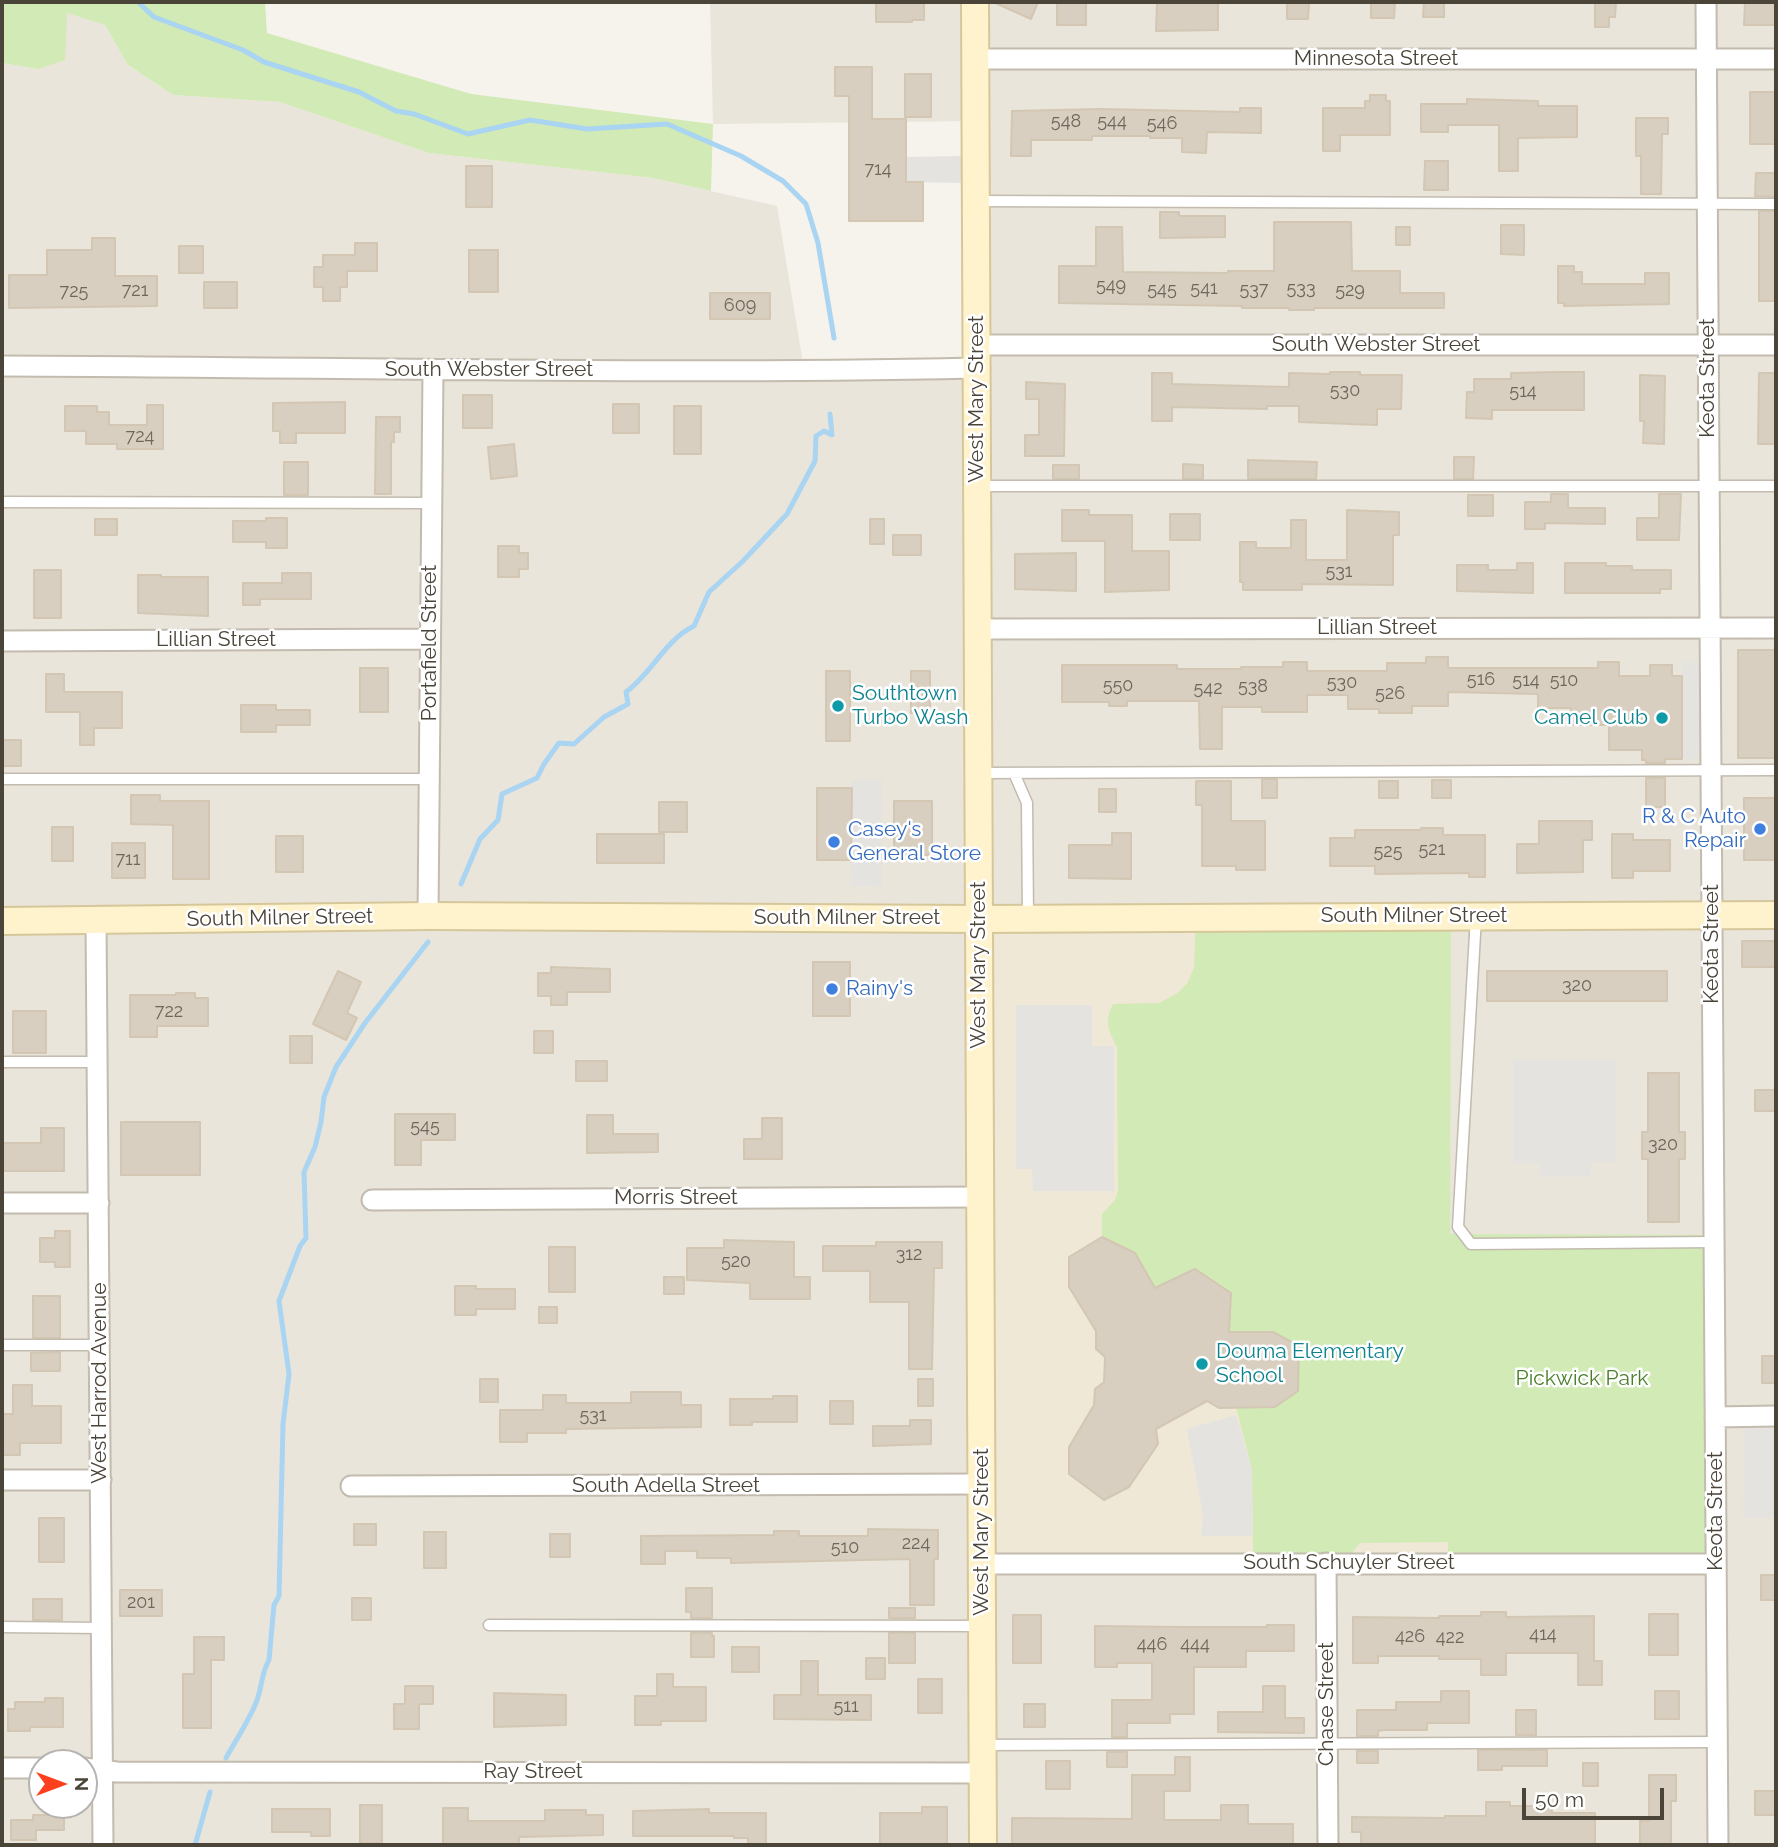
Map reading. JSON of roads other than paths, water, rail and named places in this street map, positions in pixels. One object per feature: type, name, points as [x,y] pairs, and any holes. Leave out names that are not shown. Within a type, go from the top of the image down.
[{"type":"main road","name":"West Mary Street","points":[[975,2],[983,1845]]},
{"type":"main road","name":"South Milner Street","points":[[2,921],[428,916],[1028,919],[1776,915]]},
{"type":"street","name":"Keota Street","points":[[1706,2],[1718,1845]]},
{"type":"street","name":"Minnesota Street","points":[[975,59],[1776,59]]},
{"type":"street","name":"South Webster Street","points":[[2,366],[874,371],[976,357],[1776,345]]},
{"type":"street","name":"Portafield Street","points":[[428,916],[433,370]]},
{"type":"street","name":"Lillian Street","points":[[978,629],[1776,628]]},
{"type":"street","name":"Lillian Street","points":[[2,641],[430,639]]},
{"type":"street","name":"West Harrod Avenue","points":[[93,1749],[103,1628],[96,920]]},
{"type":"street","name":"Morris Street","points":[[372,1200],[980,1197]]},
{"type":"street","points":[[2,1203],[99,1203]]},
{"type":"street","points":[[1715,1417],[1776,1416]]},
{"type":"street","points":[[2,1480],[101,1480]]},
{"type":"street","name":"South Adella Street","points":[[351,1486],[981,1484]]},
{"type":"street","name":"Chase Street","points":[[1326,1563],[1328,1845]]},
{"type":"street","name":"South Schuyler Street","points":[[982,1564],[1716,1564]]},
{"type":"street","points":[[2,1768],[28,1768]]},
{"type":"street","name":"Ray Street","points":[[98,1769],[117,1772],[983,1773]]},
{"type":"street","name":"West Harrod Avenue","points":[[98,1810],[103,1845]]},
{"type":"lane","points":[[976,201],[1776,204]]},
{"type":"lane","points":[[977,486],[1776,486]]},
{"type":"lane","points":[[2,502],[432,503]]},
{"type":"lane","points":[[978,773],[1776,770]]},
{"type":"lane","points":[[1014,773],[1027,803],[1028,919]]},
{"type":"lane","points":[[2,779],[429,779]]},
{"type":"lane","points":[[1476,916],[1458,1227],[1471,1244],[1714,1242]]},
{"type":"lane","points":[[2,1062],[97,1062]]},
{"type":"lane","points":[[2,1345],[100,1345]]},
{"type":"lane","points":[[489,1625],[982,1626]]},
{"type":"lane","points":[[2,1627],[103,1628]]},
{"type":"lane","points":[[983,1745],[1717,1742]]},
{"type":"waterway","points":[[138,2],[154,17],[243,50],[264,62],[359,92],[396,111],[414,114],[468,134],[530,120],[587,129],[667,124],[741,156],[783,181],[806,204],[818,243],[834,338]]},
{"type":"waterway","points":[[461,884],[480,839],[498,820],[502,794],[537,778],[559,743],[574,744],[604,717],[628,704],[626,692],[644,676],[675,640],[694,626],[709,592],[742,562],[787,514],[815,461],[816,436],[824,431],[832,435],[830,414]]},
{"type":"waterway","points":[[226,1758],[258,1698],[269,1660],[274,1605],[279,1596],[283,1424],[289,1374],[279,1301],[300,1246],[306,1238],[304,1172],[315,1147],[324,1097],[336,1067],[365,1023],[428,942]]},
{"type":"waterway","points":[[195,1845],[210,1792]]},
{"type":"place","name":"Southtown Turbo Wash","points":[[838,706]]},
{"type":"place","name":"Camel Club","points":[[1662,718]]},
{"type":"place","name":"R & C Auto Repair","points":[[1760,829]]},
{"type":"place","name":"Casey's General Store","points":[[834,842]]},
{"type":"place","name":"Rainy's","points":[[832,989]]},
{"type":"place","name":"Douma Elementary School","points":[[1202,1364]]},
{"type":"park label","name":"Pickwick Park","points":[[1582,1379]]}]
